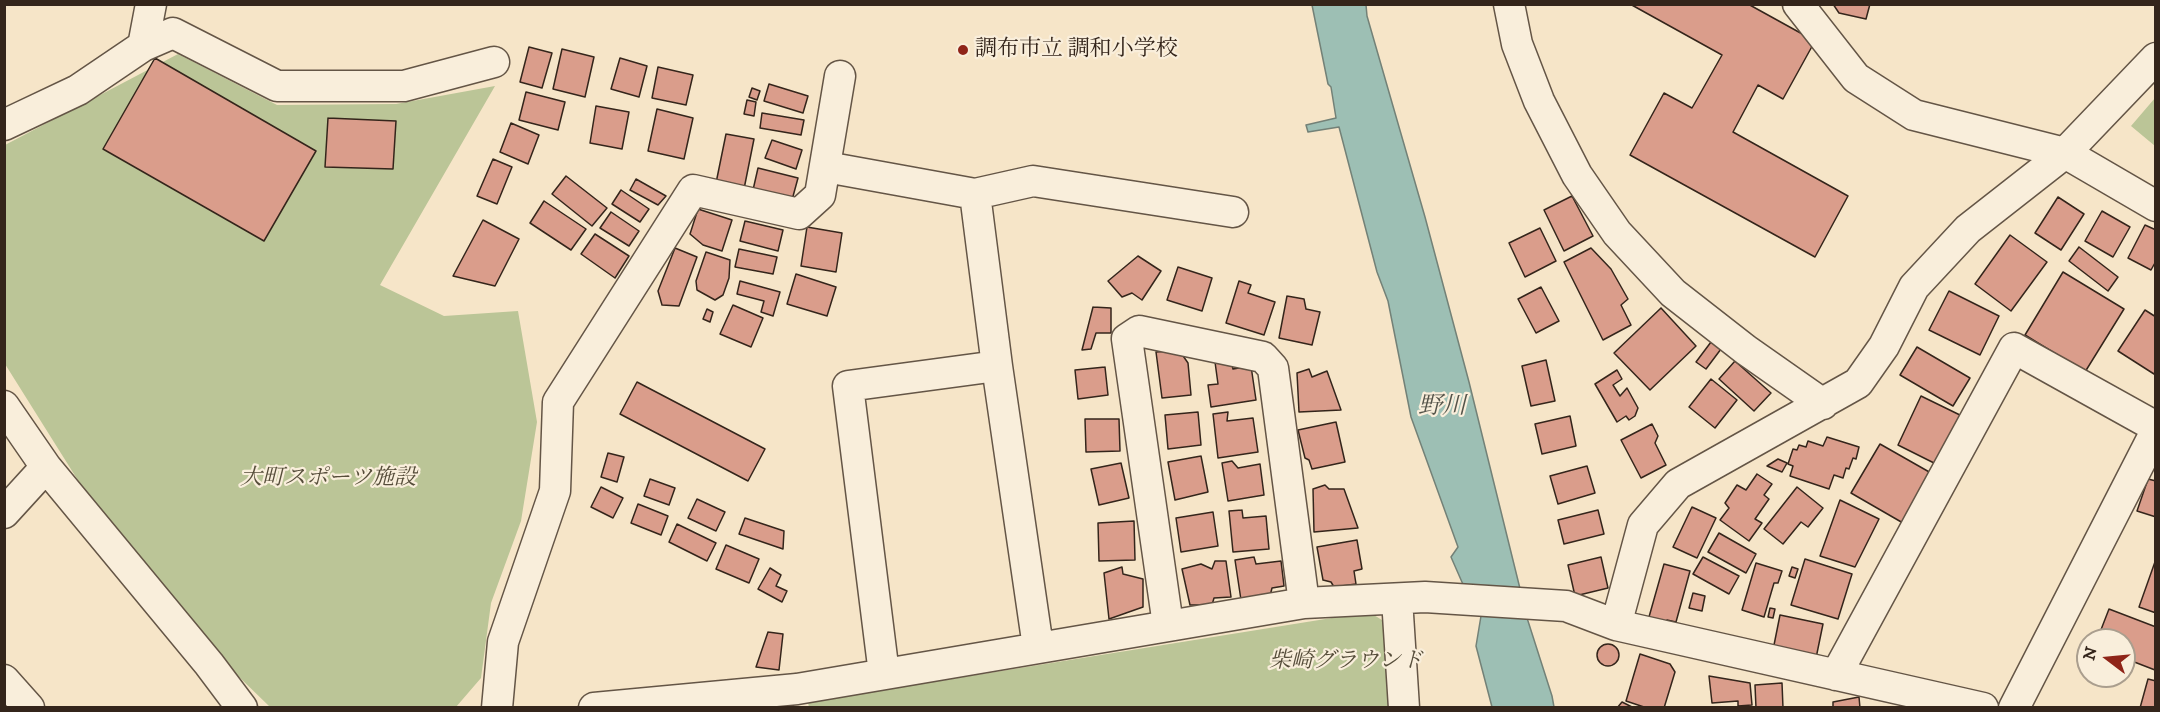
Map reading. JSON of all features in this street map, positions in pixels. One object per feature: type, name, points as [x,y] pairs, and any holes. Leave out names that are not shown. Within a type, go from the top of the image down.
[{"type":"street","points":[[143,46],[152,4]]},
{"type":"street","points":[[1509,4],[1517,44],[1539,101],[1577,176],[1617,233],[1673,293],[1746,350],[1823,404]]},
{"type":"street","points":[[1798,4],[1856,78],[1914,115],[2065,153],[2156,206]]},
{"type":"street","points":[[4,125],[78,90],[143,46],[172,33],[277,86],[404,86],[494,62]]},
{"type":"street","points":[[1616,625],[1643,525],[1678,484],[1858,383],[1884,346],[1914,287],[1968,229],[2065,153],[2156,58]]},
{"type":"street","points":[[497,708],[503,642],[555,491],[558,402],[693,190],[799,214],[820,195],[840,76]]},
{"type":"street","points":[[826,167],[975,194],[1033,181],[1233,212]]},
{"type":"street","points":[[975,194],[997,366],[1038,647]]},
{"type":"street","points":[[1168,624],[1127,339],[1139,331],[1263,357],[1273,368],[1305,603]]},
{"type":"street","points":[[1836,675],[2013,348],[2156,426]]},
{"type":"street","points":[[884,674],[848,386],[997,366]]},
{"type":"street","points":[[4,406],[46,467],[209,664],[242,708]]},
{"type":"street","points":[[2014,708],[2149,461],[2156,431]]},
{"type":"street","points":[[4,513],[46,467]]},
{"type":"street","points":[[594,708],[797,689],[1168,624],[1305,603],[1411,598],[1557,604],[1616,625],[1983,708]]},
{"type":"street","points":[[1404,708],[1411,598]]},
{"type":"street","points":[[4,680],[30,708]]},
{"type":"green space","name":"大町スポーツ施設","points":[[178,54],[277,105],[396,104],[495,86],[380,285],[444,316],[518,311],[537,422],[521,521],[491,603],[481,678],[456,707],[270,707],[235,673],[84,490],[5,364],[5,145]]},
{"type":"green space","points":[[2155,98],[2155,146],[2131,126]]},
{"type":"green space","name":"柴崎グラウンド","points":[[1369,612],[1390,625],[1394,707],[809,708],[808,702]]},
{"type":"water","name":"野川","points":[[1312,5],[1366,5],[1367,16],[1425,217],[1469,382],[1528,621],[1554,707],[1492,707],[1476,646],[1481,616],[1472,605],[1451,557],[1458,547],[1411,417],[1388,301],[1377,272],[1339,127],[1308,132],[1306,125],[1336,118]]},
{"type":"building","points":[[1630,4],[1748,4],[1815,41],[1783,99],[1758,85],[1733,132],[1848,196],[1815,257],[1630,155],[1664,93],[1692,108],[1722,55]]},
{"type":"building","points":[[1833,4],[1870,4],[1866,19],[1839,13]]},
{"type":"building","points":[[529,47],[552,53],[542,88],[520,82]]},
{"type":"building","points":[[562,49],[594,57],[585,97],[553,89]]},
{"type":"building","points":[[155,58],[316,151],[264,241],[103,149]]},
{"type":"building","points":[[620,58],[647,66],[639,97],[611,89]]},
{"type":"building","points":[[658,67],[693,75],[686,105],[652,98]]},
{"type":"building","points":[[769,84],[808,96],[803,113],[764,101]]},
{"type":"building","points":[[752,88],[760,91],[757,100],[749,97]]},
{"type":"building","points":[[526,92],[565,102],[558,130],[519,120]]},
{"type":"building","points":[[747,100],[756,102],[754,116],[744,114]]},
{"type":"building","points":[[596,106],[629,112],[622,149],[590,143]]},
{"type":"building","points":[[657,109],[693,118],[684,159],[648,151]]},
{"type":"building","points":[[762,113],[804,120],[801,135],[760,128]]},
{"type":"building","points":[[328,118],[396,121],[393,169],[325,167]]},
{"type":"building","points":[[511,123],[539,135],[528,164],[500,152]]},
{"type":"building","points":[[726,134],[754,139],[744,189],[716,183]]},
{"type":"building","points":[[772,140],[802,150],[796,169],[765,158]]},
{"type":"building","points":[[493,159],[512,167],[497,204],[477,196]]},
{"type":"building","points":[[758,168],[798,178],[792,200],[753,190]]},
{"type":"building","points":[[566,176],[607,208],[592,226],[552,194]]},
{"type":"building","points":[[636,179],[666,196],[658,205],[630,190]]},
{"type":"building","points":[[621,190],[649,209],[640,222],[612,204]]},
{"type":"building","points":[[1572,196],[1593,236],[1564,251],[1544,210]]},
{"type":"building","points":[[2058,197],[2084,214],[2061,250],[2035,233]]},
{"type":"building","points":[[544,201],[586,229],[571,250],[530,223]]},
{"type":"building","points":[[698,209],[732,220],[722,251],[703,245],[690,234]]},
{"type":"building","points":[[2102,211],[2130,227],[2113,257],[2085,241]]},
{"type":"building","points":[[611,212],[639,231],[629,246],[600,228]]},
{"type":"building","points":[[483,220],[519,239],[495,286],[453,276]]},
{"type":"building","points":[[745,221],[783,230],[778,251],[740,241]]},
{"type":"building","points":[[2145,225],[2156,230],[2156,261],[2151,270],[2128,258]]},
{"type":"building","points":[[807,227],[842,233],[836,272],[801,266]]},
{"type":"building","points":[[1540,228],[1556,261],[1525,277],[1509,243]]},
{"type":"building","points":[[595,234],[629,256],[615,278],[581,254]]},
{"type":"building","points":[[2010,235],[2047,262],[2011,311],[1975,284]]},
{"type":"building","points":[[2079,247],[2118,277],[2108,291],[2069,261]]},
{"type":"building","points":[[675,248],[697,257],[679,306],[662,305],[658,291]]},
{"type":"building","points":[[1591,248],[1611,269],[1628,299],[1621,305],[1631,325],[1603,340],[1564,262]]},
{"type":"building","points":[[739,249],[777,257],[773,274],[735,267]]},
{"type":"building","points":[[706,252],[730,260],[729,278],[723,295],[715,300],[697,290],[696,281]]},
{"type":"building","points":[[1138,256],[1161,271],[1142,300],[1132,293],[1122,297],[1108,281]]},
{"type":"building","points":[[1178,267],[1212,278],[1202,311],[1167,300]]},
{"type":"building","points":[[2063,272],[2124,309],[2085,372],[2025,335]]},
{"type":"building","points":[[796,274],[836,287],[827,316],[787,304]]},
{"type":"building","points":[[740,281],[780,292],[773,316],[761,312],[764,301],[737,294]]},
{"type":"building","points":[[1239,281],[1251,285],[1248,293],[1275,302],[1264,335],[1226,323]]},
{"type":"building","points":[[1541,287],[1559,321],[1536,333],[1518,299]]},
{"type":"building","points":[[1949,291],[1999,316],[1980,355],[1929,330]]},
{"type":"building","points":[[1287,296],[1304,299],[1306,309],[1320,312],[1312,345],[1279,338]]},
{"type":"building","points":[[733,305],[763,318],[751,347],[720,334]]},
{"type":"building","points":[[1093,307],[1111,308],[1111,333],[1096,333],[1091,349],[1082,350]]},
{"type":"building","points":[[1661,308],[1696,346],[1650,390],[1614,353]]},
{"type":"building","points":[[707,309],[713,312],[710,322],[703,319]]},
{"type":"building","points":[[2145,310],[2156,317],[2156,371],[2154,374],[2118,351]]},
{"type":"building","points":[[1711,342],[1721,349],[1706,369],[1696,362]]},
{"type":"building","points":[[1917,347],[1970,378],[1953,406],[1900,375]]},
{"type":"building","points":[[1179,350],[1188,363],[1191,395],[1162,398],[1156,352]]},
{"type":"building","points":[[1231,360],[1233,369],[1251,366],[1256,400],[1211,407],[1208,385],[1218,384],[1215,362]]},
{"type":"building","points":[[1546,360],[1555,401],[1531,406],[1522,366]]},
{"type":"building","points":[[1735,361],[1771,393],[1754,411],[1719,379]]},
{"type":"building","points":[[1105,367],[1108,395],[1078,399],[1075,370]]},
{"type":"building","points":[[1309,369],[1312,377],[1327,371],[1341,410],[1299,412],[1297,373]]},
{"type":"building","points":[[1617,370],[1622,379],[1613,385],[1620,396],[1627,388],[1638,408],[1635,416],[1629,420],[1626,416],[1617,422],[1595,384]]},
{"type":"building","points":[[1711,379],[1737,400],[1715,428],[1689,407]]},
{"type":"building","points":[[637,382],[765,449],[748,481],[620,414]]},
{"type":"building","points":[[1921,396],[1964,417],[1940,466],[1898,445]]},
{"type":"building","points":[[1198,412],[1201,445],[1168,449],[1165,415]]},
{"type":"building","points":[[1228,412],[1227,421],[1253,418],[1258,452],[1218,458],[1213,414]]},
{"type":"building","points":[[1570,416],[1576,446],[1542,454],[1535,424]]},
{"type":"building","points":[[1085,419],[1119,419],[1120,451],[1086,452]]},
{"type":"building","points":[[1336,422],[1345,462],[1312,469],[1309,460],[1305,458],[1298,430]]},
{"type":"building","points":[[1652,424],[1658,436],[1655,443],[1666,465],[1641,478],[1621,440]]},
{"type":"building","points":[[1827,437],[1859,447],[1856,459],[1853,458],[1849,469],[1846,468],[1843,478],[1834,475],[1829,489],[1790,476],[1793,466],[1788,464],[1793,449],[1797,450],[1799,445],[1806,447],[1808,441],[1823,446]]},
{"type":"building","points":[[1880,444],[1931,473],[1903,523],[1851,493]]},
{"type":"building","points":[[608,453],[624,457],[617,482],[601,477]]},
{"type":"building","points":[[1201,456],[1208,492],[1175,500],[1168,462]]},
{"type":"building","points":[[1778,459],[1787,463],[1782,472],[1767,466]]},
{"type":"building","points":[[1232,461],[1238,468],[1260,464],[1264,495],[1228,501],[1222,463]]},
{"type":"building","points":[[1121,463],[1129,498],[1099,505],[1091,469]]},
{"type":"building","points":[[1587,466],[1595,493],[1558,504],[1550,476]]},
{"type":"building","points":[[1757,474],[1772,484],[1764,495],[1769,499],[1755,519],[1762,523],[1749,541],[1720,520],[1729,508],[1725,503],[1737,485],[1746,490]]},
{"type":"building","points":[[650,479],[675,488],[669,505],[644,496]]},
{"type":"building","points":[[2148,479],[2156,481],[2156,517],[2137,511]]},
{"type":"building","points":[[1325,485],[1329,489],[1344,489],[1358,528],[1314,532],[1313,489]]},
{"type":"building","points":[[601,487],[623,498],[613,518],[591,507]]},
{"type":"building","points":[[1797,487],[1823,508],[1808,527],[1801,522],[1783,544],[1764,529]]},
{"type":"building","points":[[697,499],[725,512],[716,531],[688,518]]},
{"type":"building","points":[[1840,500],[1879,519],[1855,567],[1820,556]]},
{"type":"building","points":[[638,504],[668,516],[661,535],[631,523]]},
{"type":"building","points":[[1692,507],[1716,518],[1697,558],[1673,547]]},
{"type":"building","points":[[1242,510],[1243,518],[1266,516],[1269,549],[1233,552],[1229,511]]},
{"type":"building","points":[[1598,510],[1604,534],[1564,544],[1558,520]]},
{"type":"building","points":[[1213,512],[1218,546],[1181,552],[1176,518]]},
{"type":"building","points":[[745,518],[784,531],[783,549],[739,534]]},
{"type":"building","points":[[1134,521],[1135,560],[1099,561],[1098,523]]},
{"type":"building","points":[[677,524],[716,543],[707,561],[669,542]]},
{"type":"building","points":[[1719,533],[1756,554],[1746,573],[1708,552]]},
{"type":"building","points":[[1357,540],[1362,569],[1354,571],[1356,584],[1334,587],[1331,582],[1323,580],[1317,547]]},
{"type":"building","points":[[726,545],[759,559],[749,583],[716,569]]},
{"type":"building","points":[[1254,557],[1256,564],[1281,561],[1284,586],[1272,588],[1270,596],[1241,600],[1235,560]]},
{"type":"building","points":[[1601,557],[1608,588],[1575,596],[1568,565]]},
{"type":"building","points":[[1703,557],[1739,576],[1729,594],[1693,574]]},
{"type":"building","points":[[1805,559],[1852,574],[1838,619],[1791,605]]},
{"type":"building","points":[[2156,559],[2156,613],[2139,607]]},
{"type":"building","points":[[1215,561],[1226,561],[1231,597],[1214,598],[1212,605],[1190,605],[1182,569],[1201,564],[1212,569]]},
{"type":"building","points":[[1756,563],[1782,571],[1778,583],[1774,583],[1764,617],[1742,610]]},
{"type":"building","points":[[1664,564],[1690,571],[1676,622],[1667,620],[1665,629],[1647,624]]},
{"type":"building","points":[[1122,567],[1123,574],[1143,579],[1143,607],[1109,619],[1104,573]]},
{"type":"building","points":[[1792,567],[1798,569],[1795,578],[1789,576]]},
{"type":"building","points":[[770,568],[781,575],[776,586],[787,591],[782,602],[758,589]]},
{"type":"building","points":[[1693,593],[1705,596],[1702,611],[1689,608]]},
{"type":"building","points":[[1770,608],[1775,609],[1773,618],[1768,617]]},
{"type":"building","points":[[2109,609],[2156,627],[2155,670],[2136,663],[2136,628],[2102,628]]},
{"type":"building","points":[[1780,615],[1823,624],[1815,663],[1772,655]]},
{"type":"building","points":[[768,632],[783,634],[779,670],[756,667]]},
{"type":"building","points":[[1608,644],[1616,647],[1619,655],[1616,663],[1608,666],[1600,663],[1597,655],[1600,647]]},
{"type":"building","points":[[1640,654],[1670,664],[1675,672],[1664,708],[1647,708],[1626,701]]},
{"type":"building","points":[[1709,676],[1750,683],[1752,705],[1738,706],[1738,701],[1712,703]]},
{"type":"building","points":[[2148,679],[2156,681],[2156,708],[2140,708]]},
{"type":"building","points":[[1782,683],[1783,708],[1756,708],[1755,685]]},
{"type":"building","points":[[1859,697],[1860,708],[1833,708],[1833,702]]},
{"type":"building","points":[[1622,702],[1634,708],[1617,708]]},
{"type":"place","name":"調布市立 調和小学校","points":[[963,50]]}]
